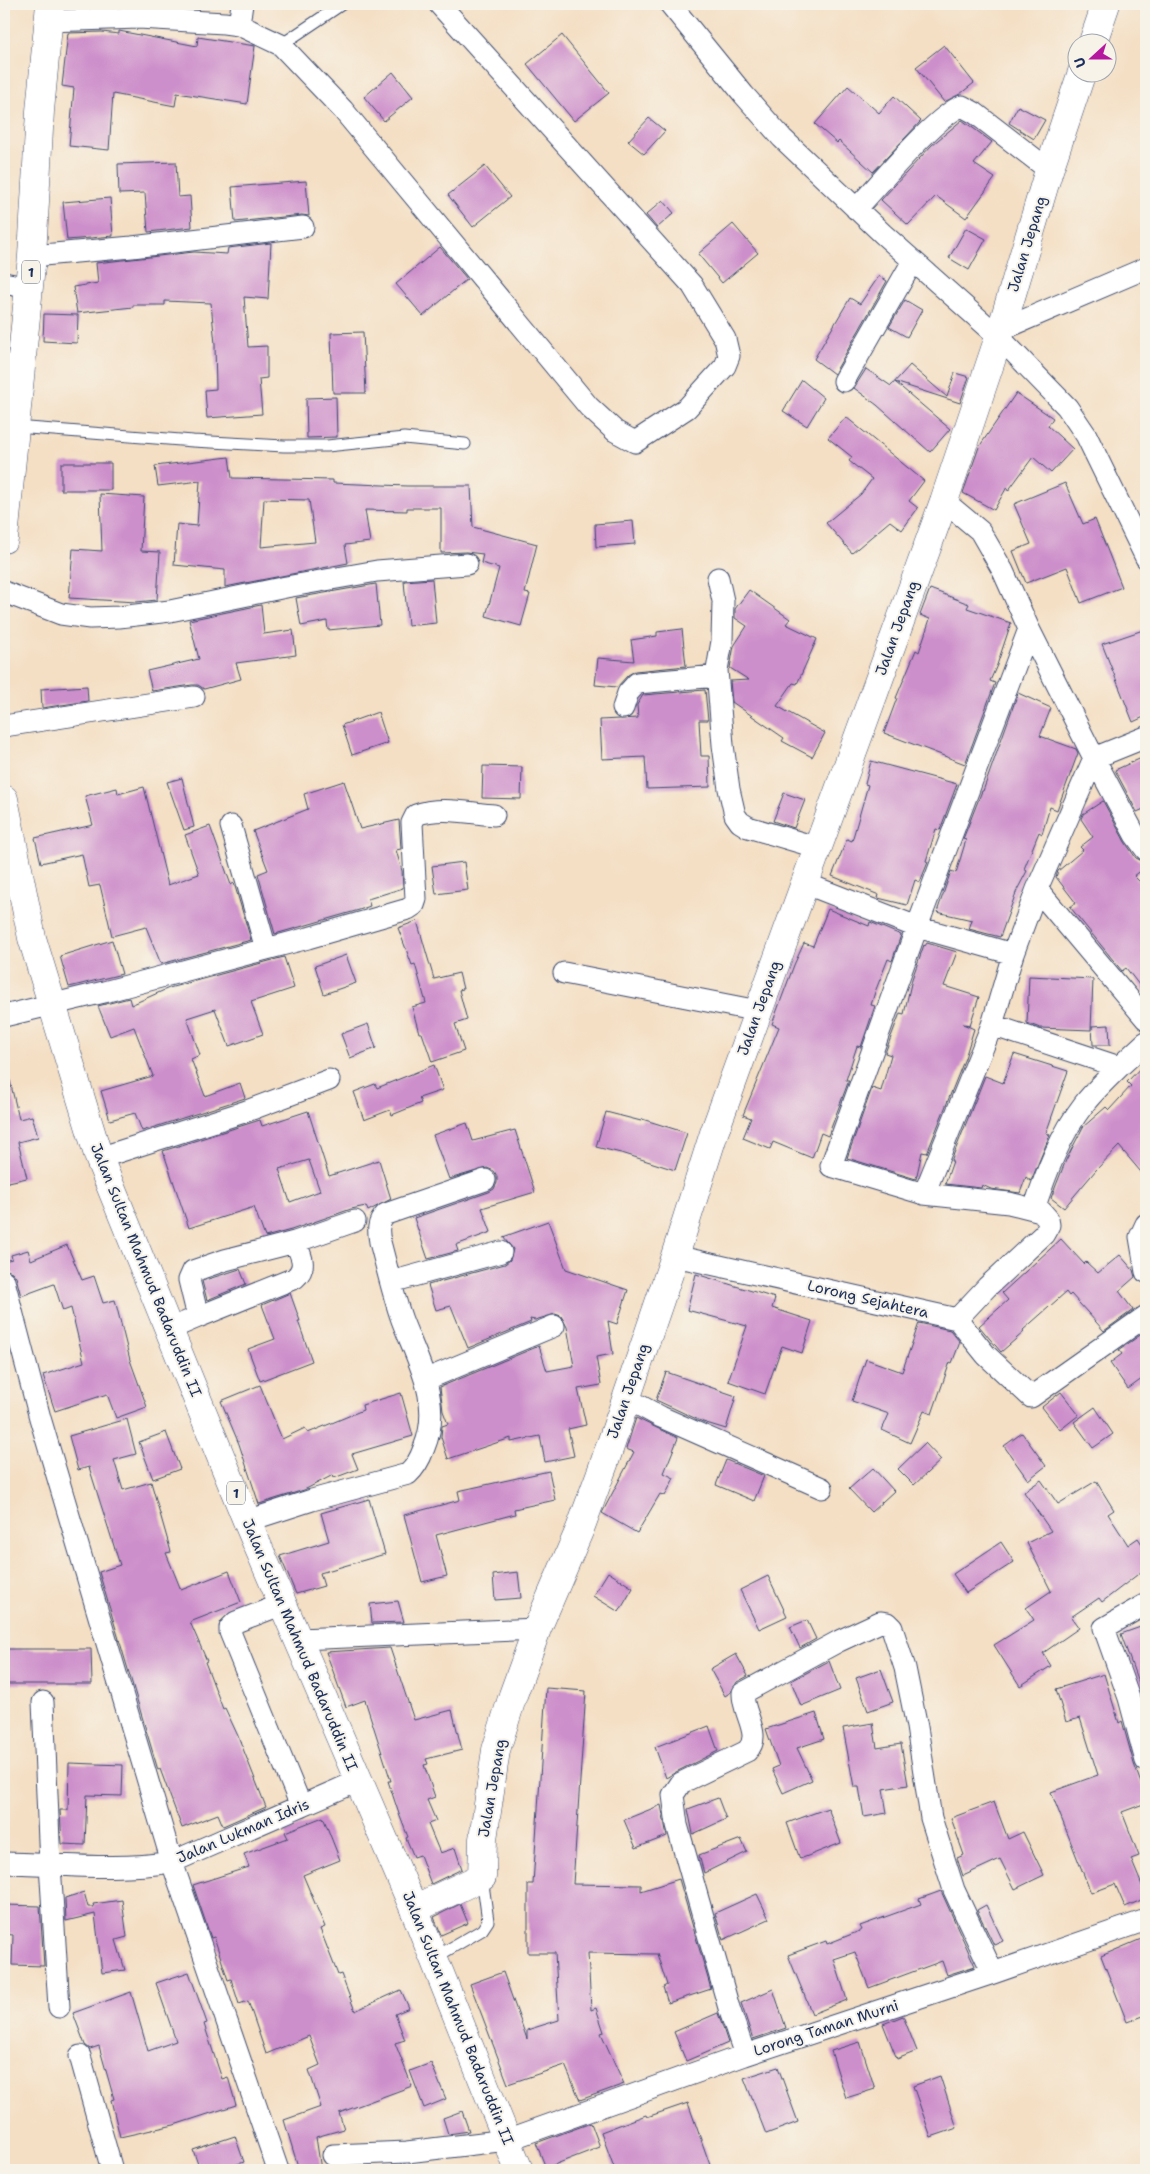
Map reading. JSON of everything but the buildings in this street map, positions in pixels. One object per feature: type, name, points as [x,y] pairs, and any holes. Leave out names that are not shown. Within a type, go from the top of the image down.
[{"type":"main road","points":[[1096,32],[1106,4]]},
{"type":"main road","name":"1","points":[[4,539],[7,457],[16,427],[16,285],[32,256],[48,12]]},
{"type":"main road","name":"Jalan Jepang","points":[[482,1877],[483,1839],[496,1750],[537,1629],[580,1528],[675,1256],[714,1133],[944,501],[1000,333],[1049,170],[1079,82]]},
{"type":"main road","name":"Jalan Sultan Mahmud Badaruddin II","points":[[4,799],[32,938],[99,1158],[247,1521],[414,1909],[519,2170]]},
{"type":"main road","points":[[414,1909],[482,1877]]},
{"type":"street","points":[[239,25],[242,4]]},
{"type":"street","points":[[48,12],[239,25],[281,45],[343,110],[589,407],[615,431],[635,442],[687,408],[725,366],[729,356],[724,339],[692,285],[439,4]]},
{"type":"street","points":[[670,4],[744,95],[782,138],[913,262],[1000,333],[1067,407],[1086,435],[1146,558]]},
{"type":"street","points":[[856,209],[931,129],[955,108],[962,106],[975,113],[1049,170]]},
{"type":"street","points":[[32,256],[132,247],[303,227]]},
{"type":"street","points":[[844,381],[913,262]]},
{"type":"street","points":[[1000,333],[1146,268]]},
{"type":"street","points":[[944,501],[980,531],[1003,571],[1029,629],[1094,758],[1135,835],[1146,850]]},
{"type":"street","points":[[4,592],[61,614],[90,618],[119,617],[170,611],[198,604],[377,571],[467,564]]},
{"type":"street","points":[[718,578],[723,601],[722,641],[717,676],[723,745],[729,789],[735,815],[740,822],[748,826],[819,848]]},
{"type":"street","points":[[1029,629],[917,927],[831,1166],[924,1194],[1009,1203],[1034,1209],[1041,1211],[1048,1219],[1049,1226],[1044,1234],[987,1287],[957,1319],[986,1355],[1031,1397],[1146,1316]]},
{"type":"street","points":[[623,708],[628,693],[637,682],[717,676]]},
{"type":"street","points":[[4,726],[194,697]]},
{"type":"street","points":[[924,1194],[992,1025],[1013,954],[1037,889],[1094,758],[1146,737]]},
{"type":"street","points":[[4,1016],[266,949],[408,909],[414,905],[416,898],[412,823],[416,815],[442,811],[494,815]]},
{"type":"street","points":[[231,826],[266,949]]},
{"type":"street","points":[[804,883],[917,927],[1013,954]]},
{"type":"street","points":[[1037,889],[1146,1019]]},
{"type":"street","points":[[564,973],[758,1010]]},
{"type":"street","points":[[992,1025],[1119,1067]]},
{"type":"street","points":[[1034,1209],[1067,1128],[1084,1103],[1119,1067],[1144,1048]]},
{"type":"street","points":[[99,1158],[244,1112],[329,1080]]},
{"type":"street","points":[[247,1521],[312,1500],[408,1474],[418,1463],[428,1438],[432,1412],[427,1379],[402,1319],[391,1282],[378,1232],[380,1220],[386,1214],[485,1180]]},
{"type":"street","points":[[198,1317],[190,1280],[193,1271],[225,1260],[295,1242],[355,1221]]},
{"type":"street","points":[[1146,1224],[1140,1237],[1146,1272]]},
{"type":"street","points":[[170,1329],[296,1278],[303,1268],[302,1258],[295,1242]]},
{"type":"street","points":[[391,1282],[502,1252]]},
{"type":"street","name":"Lorong Sejahtera","points":[[675,1256],[957,1319]]},
{"type":"street","points":[[4,1281],[40,1418],[172,1862],[278,2170]]},
{"type":"street","points":[[427,1379],[554,1326]]},
{"type":"street","points":[[626,1398],[661,1417],[822,1488]]},
{"type":"street","points":[[283,1604],[236,1622],[230,1628],[230,1632],[300,1806]]},
{"type":"street","points":[[1146,1604],[1104,1628],[1129,1698],[1146,1761]]},
{"type":"street","points":[[745,2055],[729,2008],[677,1826],[673,1795],[681,1783],[747,1751],[753,1745],[754,1738],[745,1709],[743,1693],[839,1641],[880,1622],[887,1623],[892,1628],[905,1668],[917,1727],[931,1818],[954,1890],[993,1973]]},
{"type":"street","points":[[299,1639],[537,1629]]},
{"type":"street","points":[[44,1702],[50,1864],[59,2007]]},
{"type":"street","name":"Jalan Lukman Idris","points":[[4,1863],[144,1865],[172,1862],[358,1781]]},
{"type":"street","name":"Lorong Taman Murni","points":[[333,2155],[407,2152],[507,2140],[745,2055],[1146,1920]]},
{"type":"street","points":[[80,2056],[112,2170]]},
{"type":"lane","points":[[281,45],[342,4]]},
{"type":"lane","points":[[16,427],[284,446],[326,446],[404,438],[464,444]]},
{"type":"lane","points":[[434,1958],[482,1930],[488,1921],[482,1877]]}]
